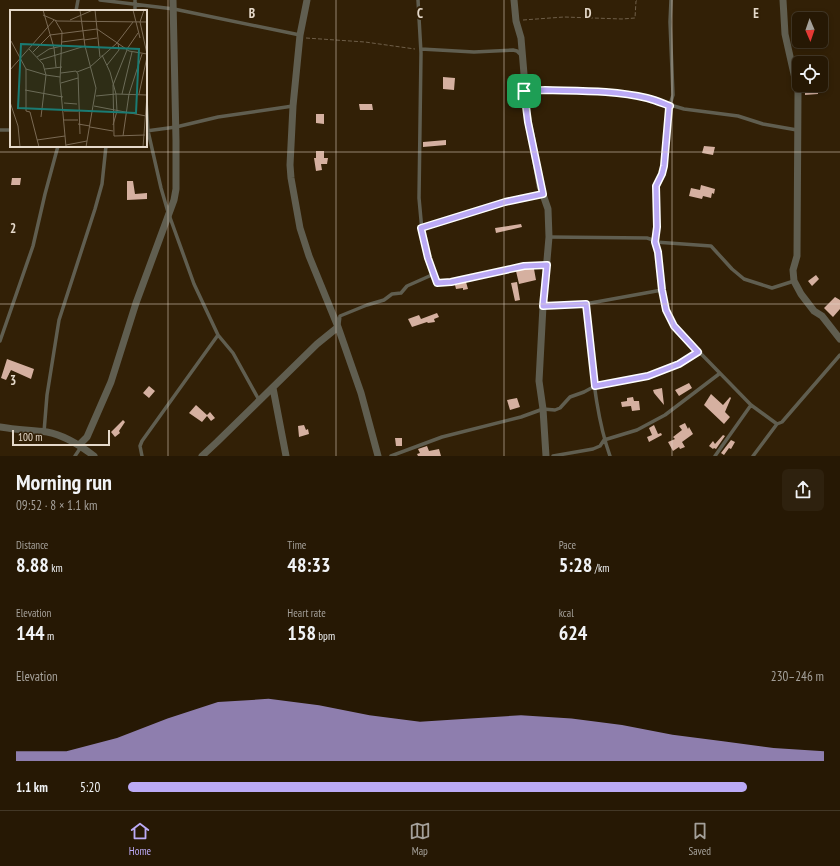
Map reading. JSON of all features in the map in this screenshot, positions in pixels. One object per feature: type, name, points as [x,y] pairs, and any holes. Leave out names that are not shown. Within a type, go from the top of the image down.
[{"type":"street","points":[[80,446],[87,437],[111,382],[136,303],[168,212],[174,200],[176,189],[176,127],[173,0]]},
{"type":"street","points":[[306,0],[300,36],[293,106],[290,165],[300,228],[309,256],[338,327],[361,393],[378,456]]},
{"type":"street","points":[[514,0],[516,21],[521,38],[524,91],[528,122],[543,194],[548,209],[547,265],[539,381],[543,409],[546,456]]},
{"type":"street","points":[[784,0],[785,34],[798,92],[797,256],[793,270],[794,281],[801,294],[814,311],[822,316],[840,339]]},
{"type":"street","points":[[202,456],[317,344],[338,327]]},
{"type":"street","points":[[273,388],[286,456]]},
{"type":"street","points":[[0,427],[44,432],[65,438],[94,456]]},
{"type":"lane","points":[[76,10],[78,0]]},
{"type":"lane","points":[[100,0],[135,2],[174,9],[300,36]]},
{"type":"lane","points":[[418,0],[421,49],[419,198],[421,228],[423,242],[437,283],[444,283],[524,266],[547,265]]},
{"type":"lane","points":[[671,0],[670,29],[673,95],[669,108],[664,166],[656,186],[657,227],[655,242],[658,252],[662,290],[666,310],[674,326],[698,352],[751,405],[776,424]]},
{"type":"lane","points":[[421,49],[474,52],[513,50],[522,55]]},
{"type":"lane","points":[[524,91],[572,90],[647,98],[684,109],[738,116],[762,124],[797,130]]},
{"type":"lane","points":[[259,401],[233,353],[218,335],[194,284],[168,212],[147,131],[176,127],[218,117],[293,106]]},
{"type":"lane","points":[[0,341],[33,246],[58,147]]},
{"type":"lane","points":[[44,432],[48,388],[59,320],[95,210],[104,174],[106,147]]},
{"type":"lane","points":[[421,228],[505,202],[543,194]]},
{"type":"lane","points":[[548,237],[647,238],[655,242],[711,246],[732,269],[744,279],[772,288],[794,281]]},
{"type":"lane","points":[[338,327],[340,316],[384,300],[392,294],[401,293],[407,286],[434,274]]},
{"type":"lane","points":[[543,306],[586,304],[662,290]]},
{"type":"lane","points":[[586,304],[595,386],[604,440],[610,456]]},
{"type":"lane","points":[[142,456],[140,446],[142,441],[218,335]]},
{"type":"lane","points":[[391,456],[442,438],[521,418],[543,409],[555,410],[560,408],[570,397],[595,386],[648,376],[679,364],[698,352]]},
{"type":"lane","points":[[753,456],[776,424],[782,422],[840,355]]},
{"type":"lane","points":[[553,456],[600,446],[604,440],[637,430],[665,415],[720,374]]},
{"type":"lane","points":[[715,456],[751,405]]},
{"type":"lane","points":[[75,456],[80,446]]},
{"type":"path","points":[[516,21],[564,17],[635,18],[636,0],[638,0]]},
{"type":"path","points":[[300,36],[324,40],[365,42],[421,49]]},
{"type":"building","points":[[443,77],[455,78],[454,90],[443,89]]},
{"type":"building","points":[[805,92],[818,92],[818,94],[805,95]]},
{"type":"building","points":[[359,104],[372,104],[373,110],[360,110]]},
{"type":"building","points":[[316,114],[324,114],[324,124],[316,123]]},
{"type":"building","points":[[446,140],[446,145],[423,147],[423,142]]},
{"type":"building","points":[[704,146],[715,147],[713,155],[702,153]]},
{"type":"building","points":[[316,151],[324,151],[324,158],[328,158],[327,164],[321,164],[322,170],[316,171],[314,158],[316,158]]},
{"type":"building","points":[[12,178],[21,178],[20,185],[11,185]]},
{"type":"building","points":[[127,181],[133,181],[135,194],[147,193],[147,199],[127,200]]},
{"type":"building","points":[[701,185],[715,189],[711,198],[703,196],[702,199],[689,196],[691,188],[700,190]]},
{"type":"building","points":[[521,224],[522,227],[496,233],[495,228]]},
{"type":"building","points":[[534,269],[536,280],[519,284],[516,271]]},
{"type":"building","points":[[816,275],[819,279],[812,286],[808,281]]},
{"type":"building","points":[[466,282],[468,289],[456,289],[455,285]]},
{"type":"building","points":[[517,282],[520,300],[515,301],[511,283]]},
{"type":"building","points":[[835,297],[840,300],[840,309],[833,317],[824,308]]},
{"type":"building","points":[[437,313],[439,317],[434,319],[435,322],[427,322],[412,327],[408,319],[419,315],[421,319]]},
{"type":"building","points":[[7,359],[34,369],[31,379],[11,370],[6,380],[1,378]]},
{"type":"building","points":[[689,383],[692,388],[679,396],[675,390]]},
{"type":"building","points":[[149,386],[155,391],[149,398],[143,393]]},
{"type":"building","points":[[662,388],[664,405],[653,390]]},
{"type":"building","points":[[711,394],[723,405],[730,397],[731,398],[725,412],[730,417],[724,424],[704,405]]},
{"type":"building","points":[[633,397],[634,401],[639,401],[640,410],[632,411],[631,406],[622,407],[621,402],[627,401],[627,398]]},
{"type":"building","points":[[517,398],[520,407],[510,410],[507,400]]},
{"type":"building","points":[[196,405],[207,415],[210,412],[215,418],[211,421],[207,416],[202,422],[189,413]]},
{"type":"building","points":[[123,420],[125,422],[119,431],[120,433],[115,437],[111,432]]},
{"type":"building","points":[[685,423],[693,434],[682,442],[685,447],[680,449],[679,447],[673,451],[668,442],[675,439],[673,437],[682,430],[679,426]]},
{"type":"building","points":[[304,425],[306,430],[308,429],[309,434],[299,437],[298,426]]},
{"type":"building","points":[[654,425],[658,434],[661,433],[662,435],[649,442],[647,437],[652,435],[649,428]]},
{"type":"building","points":[[723,435],[725,436],[716,449],[709,446],[713,441],[715,444]]},
{"type":"building","points":[[395,438],[402,438],[402,446],[396,446]]},
{"type":"building","points":[[731,440],[735,442],[731,449],[729,448],[724,455],[721,453]]},
{"type":"building","points":[[427,446],[429,451],[439,449],[441,456],[418,456],[417,454],[420,453],[418,449]]},
{"type":"route","points":[[524,91],[578,91],[631,95],[647,98],[670,106],[664,166],[656,186],[657,227],[655,242],[658,252],[662,290],[666,310],[674,326],[698,352],[679,364],[648,376],[595,386],[586,304],[543,306],[547,265],[524,266],[451,282],[437,283],[423,242],[421,228],[505,202],[543,194],[540,186],[528,122],[524,91]]}]
